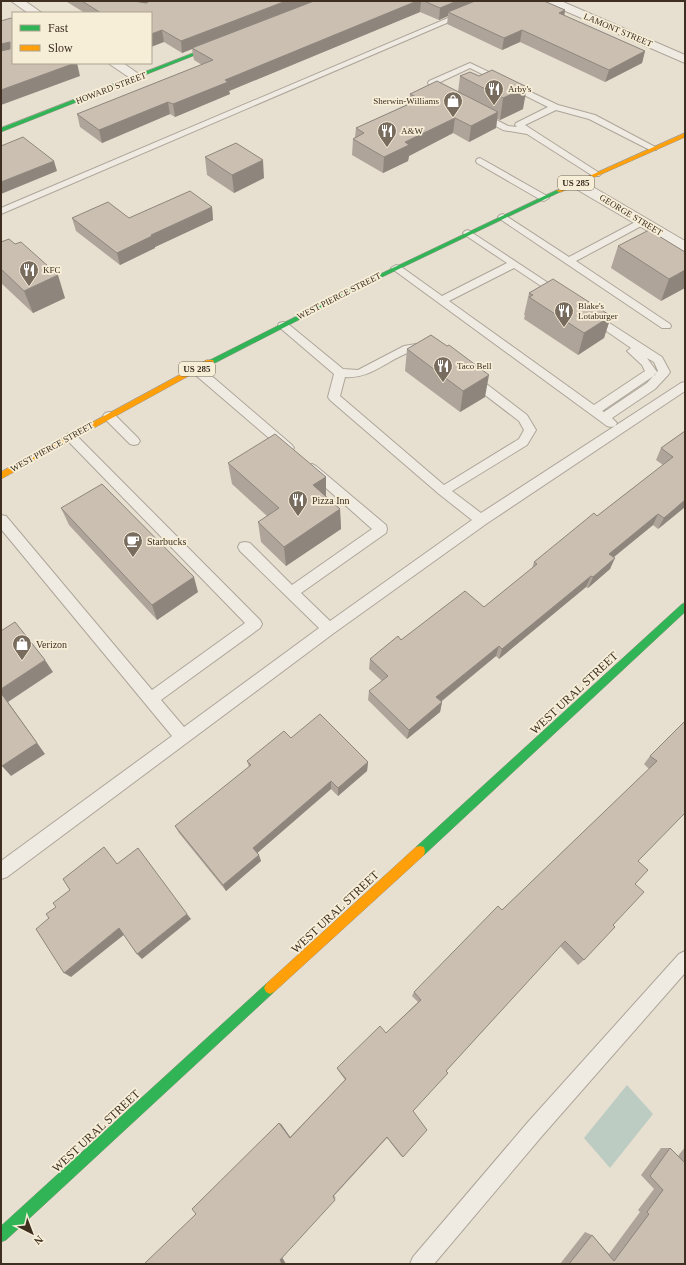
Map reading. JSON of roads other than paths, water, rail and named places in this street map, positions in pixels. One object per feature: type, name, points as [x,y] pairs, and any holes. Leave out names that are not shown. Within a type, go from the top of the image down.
[{"type":"main road","name":"HOWARD STREET","points":[[1,130],[227,42]]},
{"type":"main road","name":"WEST PIERCE STREET","points":[[1,476],[196,369],[396,268],[576,183],[685,135]]},
{"type":"main road","name":"WEST URAL STREET","points":[[1,1235],[685,607]]},
{"type":"street","points":[[17,1],[34,12]]},
{"type":"street","name":"LAMONT STREET","points":[[551,1],[685,59]]},
{"type":"street","points":[[116,64],[137,78]]},
{"type":"street","name":"GEORGE STREET","points":[[576,183],[685,247]]},
{"type":"lane","points":[[1,211],[494,1]]},
{"type":"lane","points":[[455,101],[435,91],[432,83],[470,65],[555,107],[592,117],[653,148]]},
{"type":"lane","points":[[555,107],[519,125],[596,174]]},
{"type":"lane","points":[[474,111],[506,128],[530,132]]},
{"type":"lane","points":[[480,161],[544,198]]},
{"type":"lane","points":[[503,217],[666,326]]},
{"type":"lane","points":[[568,261],[642,222]]},
{"type":"lane","points":[[468,233],[564,299]]},
{"type":"lane","points":[[442,300],[513,264]]},
{"type":"lane","points":[[396,268],[620,429]]},
{"type":"lane","points":[[594,411],[651,372],[646,363],[585,315],[658,360],[664,372],[651,386],[603,418]]},
{"type":"lane","points":[[283,325],[340,373],[361,373],[414,346],[431,348],[437,352]]},
{"type":"lane","points":[[196,369],[381,529],[291,593]]},
{"type":"lane","points":[[443,491],[522,442],[530,430],[523,418],[462,371]]},
{"type":"lane","points":[[340,373],[334,397],[443,491],[481,520]]},
{"type":"lane","points":[[1,870],[329,629],[481,520],[685,386]]},
{"type":"lane","points":[[109,416],[134,441]]},
{"type":"lane","points":[[71,437],[255,624],[151,699]]},
{"type":"lane","points":[[4,529],[183,737]]},
{"type":"lane","points":[[245,547],[329,629]]},
{"type":"lane","points":[[420,1264],[535,1129],[685,960]]},
{"type":"place","name":"Arby's","points":[[494,106]]},
{"type":"place","name":"Sherwin-Williams","points":[[453,118]]},
{"type":"place","name":"A&W","points":[[387,148]]},
{"type":"place","name":"KFC","points":[[29,287]]},
{"type":"place","name":"Blake's Lotaburger","points":[[564,328]]},
{"type":"place","name":"Taco Bell","points":[[443,383]]},
{"type":"place","name":"Pizza Inn","points":[[298,517]]},
{"type":"place","name":"Starbucks","points":[[133,558]]},
{"type":"place","name":"Verizon","points":[[22,661]]}]
